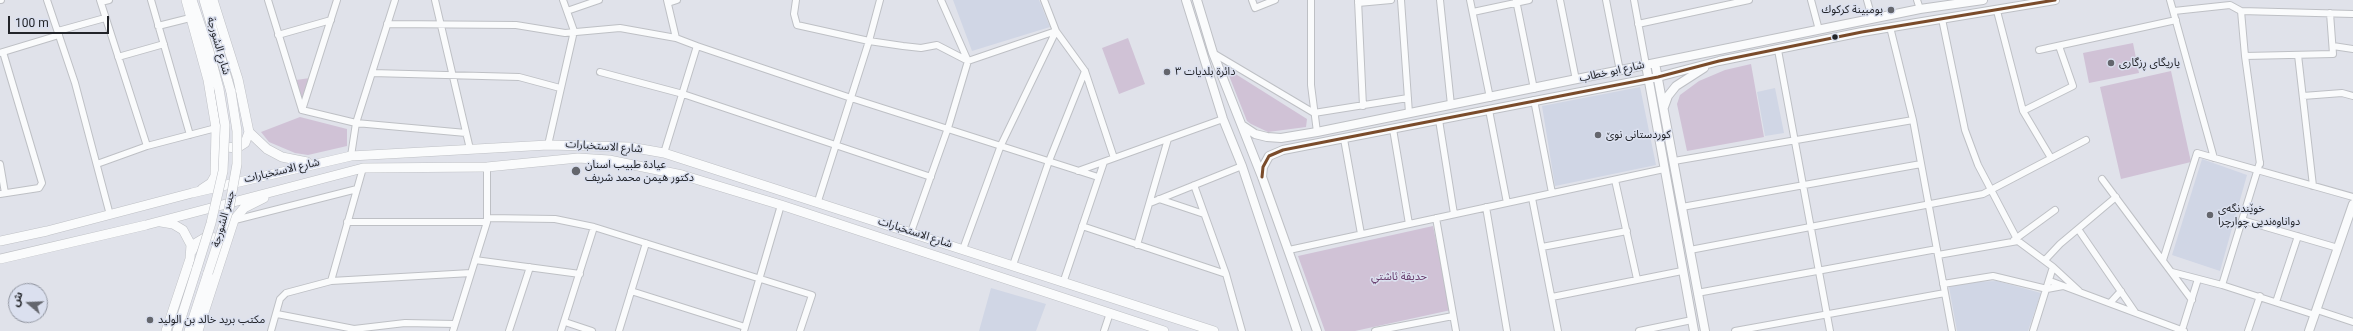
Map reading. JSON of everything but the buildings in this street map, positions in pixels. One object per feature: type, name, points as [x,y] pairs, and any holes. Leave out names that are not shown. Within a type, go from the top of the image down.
[{"type":"main road","points":[[186,0],[208,80],[216,128],[216,158],[213,180],[206,187],[192,193]]},
{"type":"main road","name":"جسر الشورجة","points":[[177,331],[211,224],[223,171],[225,126],[219,89],[210,51],[192,0]]},
{"type":"main road","points":[[212,0],[238,79],[249,132],[245,143],[233,149],[221,142],[216,128]]},
{"type":"main road","name":"شارع الشورجة","points":[[212,0],[231,92]]},
{"type":"main road","points":[[1186,0],[1223,119],[1242,166],[1297,331]]},
{"type":"main road","points":[[1197,0],[1213,53],[1243,126],[1317,331]]},
{"type":"main road","name":"شارع ابو خطاب","points":[[1243,126],[1260,136],[1281,138],[1317,132],[1534,89],[1872,18],[1964,1],[1983,0]]},
{"type":"main road","name":"شارع ابو خطاب","points":[[1262,177],[1268,156],[1283,150],[1393,130],[1534,100],[1658,77],[1719,61],[1862,32],[1997,11],[2055,0]]},
{"type":"main road","points":[[1860,21],[1862,32]]},
{"type":"main road","points":[[1664,108],[1668,96],[1676,86],[1719,61]]},
{"type":"main road","points":[[1655,63],[1705,331]]},
{"type":"main road","points":[[1646,65],[1694,331]]},
{"type":"main road","name":"جسر الشورجة","points":[[189,331],[229,209],[236,176],[238,141],[231,92]]},
{"type":"main road","points":[[249,132],[267,149],[282,157],[315,163]]},
{"type":"main road","points":[[1281,138],[1283,150]]},
{"type":"main road","points":[[578,144],[578,158]]},
{"type":"main road","name":"شارع الاستخبارات","points":[[0,241],[110,215],[315,163],[351,156],[578,144],[630,147],[664,153],[1214,331]]},
{"type":"main road","name":"شارع الاستخبارات","points":[[0,259],[146,225],[363,168],[487,166],[578,158],[608,160],[682,175],[781,205],[1110,313],[1139,328],[1164,331]]},
{"type":"main road","points":[[198,331],[234,220],[239,213],[250,204],[286,188]]},
{"type":"main road","points":[[2309,331],[2353,204]]},
{"type":"main road","points":[[146,225],[166,222],[178,227],[187,235],[191,245],[191,253]]},
{"type":"main road","points":[[166,331],[191,253],[196,243],[206,237],[217,238],[226,245]]},
{"type":"main road","points":[[1164,331],[1167,315]]},
{"type":"street","points":[[47,0],[59,33],[97,164],[110,215]]},
{"type":"street","points":[[109,0],[100,1],[147,146]]},
{"type":"street","points":[[151,0],[190,135]]},
{"type":"street","points":[[268,0],[302,110]]},
{"type":"street","points":[[302,110],[337,0]]},
{"type":"street","points":[[351,156],[356,122],[395,0]]},
{"type":"street","points":[[435,0],[470,149]]},
{"type":"street","points":[[548,145],[574,31],[563,0]]},
{"type":"street","points":[[567,11],[599,0]]},
{"type":"street","points":[[676,38],[667,2],[677,0]]},
{"type":"street","points":[[796,0],[794,14],[797,25],[869,41],[921,48],[937,45],[968,61],[1056,31]]},
{"type":"street","points":[[818,202],[834,146],[869,41],[880,0]]},
{"type":"street","points":[[911,232],[948,128],[968,61],[941,0]]},
{"type":"street","points":[[1044,0],[1056,31],[1085,71],[1114,158]]},
{"type":"street","points":[[1252,0],[1255,8],[1275,0]]},
{"type":"street","points":[[1311,0],[1312,85],[1317,132]]},
{"type":"street","points":[[1363,106],[1358,2],[1391,0]]},
{"type":"street","points":[[1401,0],[1409,113]]},
{"type":"street","points":[[1440,0],[1451,105]]},
{"type":"street","points":[[1470,0],[1490,98]]},
{"type":"street","points":[[1473,12],[1516,1],[1529,0]]},
{"type":"street","points":[[1560,0],[1576,80]]},
{"type":"street","points":[[1606,0],[1620,71]]},
{"type":"street","points":[[1634,0],[1646,65]]},
{"type":"street","points":[[1638,24],[1749,0]]},
{"type":"street","points":[[1811,0],[1819,30]]},
{"type":"street","points":[[1867,0],[1872,18]]},
{"type":"street","points":[[1917,0],[1920,9]]},
{"type":"street","points":[[2170,0],[2214,158]]},
{"type":"street","points":[[1516,1],[1534,89]]},
{"type":"street","points":[[2174,11],[2229,3],[2241,11],[2353,14]]},
{"type":"street","points":[[1997,11],[2023,111],[2052,158]]},
{"type":"street","points":[[2222,285],[2259,171],[2260,162],[2245,56],[2241,11]]},
{"type":"street","points":[[2245,56],[2333,54],[2330,13]]},
{"type":"street","points":[[0,164],[2,193],[39,188],[42,184],[1,52],[106,18]]},
{"type":"street","points":[[158,26],[190,18]]},
{"type":"street","points":[[1942,19],[1965,130],[1978,166],[2015,240],[2045,260],[2079,291]]},
{"type":"street","points":[[278,35],[330,20]]},
{"type":"street","points":[[2039,50],[2176,20]]},
{"type":"street","points":[[387,24],[441,26],[516,25],[565,33],[620,28],[676,38],[851,98],[1098,177]]},
{"type":"street","points":[[1890,27],[1913,120],[1952,331]]},
{"type":"street","points":[[963,249],[1001,145],[1056,31]]},
{"type":"street","points":[[118,57],[164,44]]},
{"type":"street","points":[[664,153],[697,46]]},
{"type":"street","points":[[2023,111],[2073,86],[2059,46]]},
{"type":"street","points":[[2333,46],[2353,49]]},
{"type":"street","points":[[1778,50],[1830,331]]},
{"type":"street","points":[[1213,53],[1314,112],[1363,106],[1408,98]]},
{"type":"street","points":[[2298,55],[2313,186]]},
{"type":"street","points":[[1014,266],[1050,161],[1085,71]]},
{"type":"street","points":[[600,72],[683,94],[834,146],[931,177]]},
{"type":"street","points":[[372,73],[519,77],[560,88]]},
{"type":"street","points":[[2303,96],[2342,93],[2353,96]]},
{"type":"street","points":[[1534,100],[1552,194]]},
{"type":"street","points":[[302,110],[356,122],[466,133]]},
{"type":"street","points":[[1489,110],[1507,203]]},
{"type":"street","points":[[1078,171],[1223,119]]},
{"type":"street","points":[[1439,120],[1454,214]]},
{"type":"street","points":[[1674,161],[1913,120]]},
{"type":"street","points":[[97,164],[147,146],[216,128]]},
{"type":"street","points":[[1393,130],[1409,224]]},
{"type":"street","points":[[1137,245],[1168,139]]},
{"type":"street","points":[[1344,139],[1361,234]]},
{"type":"street","points":[[1690,250],[1929,206],[1983,194],[2086,140]]},
{"type":"street","points":[[2163,260],[2197,153],[2353,197]]},
{"type":"street","points":[[1063,283],[1104,162]]},
{"type":"street","points":[[1682,207],[1921,164]]},
{"type":"street","points":[[453,331],[487,220],[487,166]]},
{"type":"street","points":[[1150,203],[1242,166]]},
{"type":"street","points":[[331,281],[363,168]]},
{"type":"street","points":[[1289,250],[1664,170]]},
{"type":"street","points":[[2102,179],[2192,300]]},
{"type":"street","points":[[1615,180],[1637,279]]},
{"type":"street","points":[[1194,185],[1226,274],[1242,331]]},
{"type":"street","points":[[234,220],[357,189]]},
{"type":"street","points":[[2045,260],[2078,229],[2116,197]]},
{"type":"street","points":[[1532,198],[1558,331]]},
{"type":"street","points":[[1160,199],[1204,214]]},
{"type":"street","points":[[631,291],[744,329],[761,279],[781,205]]},
{"type":"street","points":[[1486,208],[1507,331]]},
{"type":"street","points":[[1697,293],[1819,271],[2015,240],[2055,210]]},
{"type":"street","points":[[1436,218],[1456,331]]},
{"type":"street","points":[[347,222],[555,219],[594,227],[812,295],[800,331]]},
{"type":"street","points":[[2242,220],[2338,248]]},
{"type":"street","points":[[1082,226],[1226,274]]},
{"type":"street","points":[[561,331],[594,227]]},
{"type":"street","points":[[2078,229],[2135,312]]},
{"type":"street","points":[[1542,247],[1626,231]]},
{"type":"street","points":[[2276,302],[2298,236]]},
{"type":"street","points":[[619,331],[646,243]]},
{"type":"street","points":[[475,260],[580,274]]},
{"type":"street","points":[[509,331],[530,267]]},
{"type":"street","points":[[2034,331],[2053,267]]},
{"type":"street","points":[[1552,297],[1682,271]]},
{"type":"street","points":[[271,331],[280,299],[284,294],[331,281],[471,272]]},
{"type":"street","points":[[2172,272],[2222,285],[2276,302],[2353,322]]},
{"type":"street","points":[[1943,284],[1994,276],[2047,289],[2064,286]]},
{"type":"street","points":[[2050,281],[2183,331],[2198,279]]},
{"type":"street","points":[[2110,303],[2121,291]]},
{"type":"street","points":[[1735,331],[1945,293]]},
{"type":"street","points":[[2248,331],[2260,296]]},
{"type":"street","points":[[1104,331],[1110,313]]},
{"type":"street","points":[[277,314],[354,329],[405,323],[455,324]]},
{"type":"street","points":[[1375,331],[1408,328],[1453,316]]},
{"type":"street","points":[[1639,331],[1692,320]]},
{"type":"street","points":[[565,322],[592,331]]},
{"type":"street","points":[[402,331],[405,323]]},
{"type":"shaded area","points":[[953,0],[1039,0],[1050,27],[972,51]]},
{"type":"shaded area","name":"کوردستانی نوێ","points":[[1640,87],[1656,165],[1555,186],[1542,106]]},
{"type":"shaded area","points":[[1775,88],[1784,133],[1765,136],[1757,92]]},
{"type":"shaded area","name":"خوێندنگەی دواناوەندیی چوارچرا","points":[[2202,159],[2247,175],[2220,271],[2172,255]]},
{"type":"shaded area","points":[[1997,281],[2041,293],[2028,331],[1957,331],[1949,287],[1969,282]]},
{"type":"shaded area","points":[[991,288],[1046,304],[1036,331],[979,331]]},
{"type":"green space","points":[[1128,38],[1145,84],[1119,94],[1102,48]]},
{"type":"green space","name":"یاریگای ڕزگاری","points":[[2133,43],[2139,73],[2089,83],[2083,53]]},
{"type":"green space","points":[[1751,64],[1764,137],[1687,151],[1677,104],[1680,95],[1699,81],[1725,70]]},
{"type":"green space","points":[[1226,68],[1307,119],[1306,127],[1268,132],[1251,124],[1247,121]]},
{"type":"green space","points":[[2171,71],[2191,162],[2121,179],[2100,87]]},
{"type":"green space","points":[[310,78],[302,100],[296,80]]},
{"type":"green space","points":[[300,117],[347,129],[347,146],[308,155],[295,153],[269,142],[261,132]]},
{"type":"green space","name":"حديقة ئاشتي","points":[[1433,226],[1451,310],[1355,331],[1325,331],[1298,256]]},
{"type":"transit line","points":[[1262,177],[1263,167],[1269,156],[1283,150],[1658,77],[1719,61],[1862,32],[2055,0]]},
{"type":"place","name":"بومبينة كركوك","points":[[1891,10]]},
{"type":"place","name":"یاریگای ڕزگاری","points":[[2111,63]]},
{"type":"place","name":"دائرة بلديات ٣","points":[[1167,72]]},
{"type":"place","name":"کوردستانی نوێ","points":[[1598,135]]},
{"type":"place","name":"عيادة طبيب اسنان دكتور هيمن محمد شريف","points":[[576,171]]},
{"type":"place","name":"خوێندنگەی دواناوەندیی چوارچرا","points":[[2210,215]]},
{"type":"place","name":"مكتب بريد خالد بن الوليد","points":[[150,320]]}]
